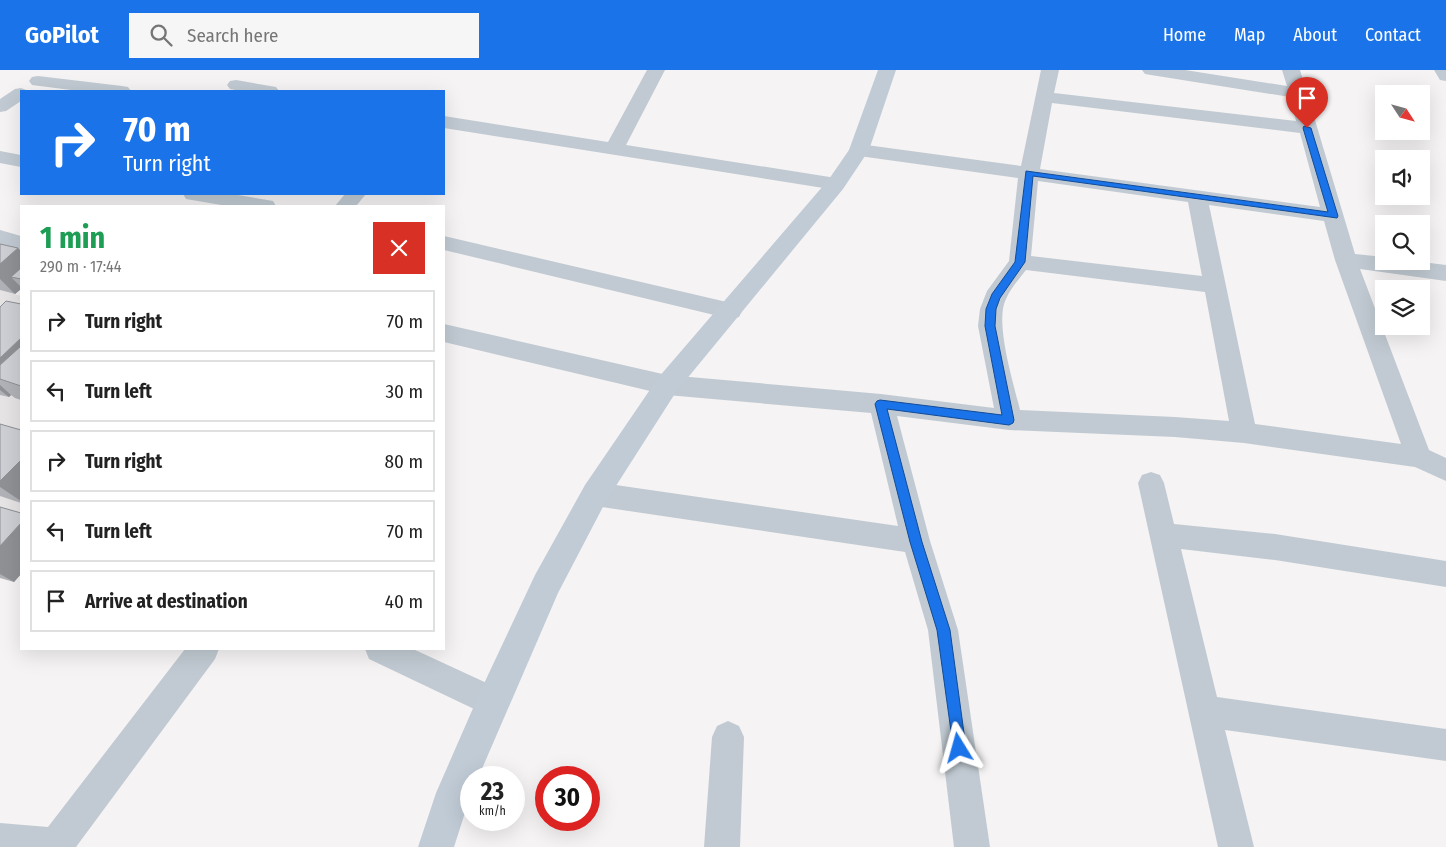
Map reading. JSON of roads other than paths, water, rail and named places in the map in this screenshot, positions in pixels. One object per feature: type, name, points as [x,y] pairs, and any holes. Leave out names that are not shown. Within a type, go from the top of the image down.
[{"type":"street","points":[[230,88],[248,70]]},
{"type":"street","points":[[614,149],[656,70]]},
{"type":"street","points":[[436,847],[454,793],[493,702],[546,585],[594,494],[667,385],[836,184],[859,150],[887,70]]},
{"type":"street","points":[[1009,420],[990,326],[991,309],[995,297],[1020,262],[1029,173],[1050,70]]},
{"type":"street","points":[[1151,70],[1297,93]]},
{"type":"street","points":[[1291,70],[1346,260],[1419,457]]},
{"type":"street","points":[[1443,70],[1446,76]]},
{"type":"street","points":[[33,84],[109,90]]},
{"type":"street","points":[[230,88],[257,90]]},
{"type":"street","points":[[0,107],[20,93]]},
{"type":"street","points":[[1044,97],[1307,128]]},
{"type":"street","points":[[445,122],[836,184]]},
{"type":"street","points":[[859,150],[1334,216]]},
{"type":"street","points":[[0,157],[20,161]]},
{"type":"street","points":[[200,195],[260,205]]},
{"type":"street","points":[[345,205],[355,195]]},
{"type":"street","points":[[1197,198],[1244,433]]},
{"type":"street","points":[[0,237],[20,243]]},
{"type":"street","points":[[445,244],[731,310]]},
{"type":"street","points":[[1346,260],[1446,273]]},
{"type":"street","points":[[1020,262],[1216,286]]},
{"type":"street","points":[[445,335],[667,385],[880,404],[1009,420],[1175,427],[1244,433],[1419,457],[1446,470]]},
{"type":"street","points":[[880,404],[916,542],[943,630],[972,847]]},
{"type":"street","points":[[1151,483],[1236,847]]},
{"type":"street","points":[[594,494],[916,542]]},
{"type":"street","points":[[1163,535],[1275,547],[1446,574]]},
{"type":"street","points":[[0,840],[59,846],[203,650]]},
{"type":"street","points":[[382,650],[493,702]]},
{"type":"street","points":[[1204,711],[1446,745]]},
{"type":"street","points":[[722,847],[728,737]]}]
